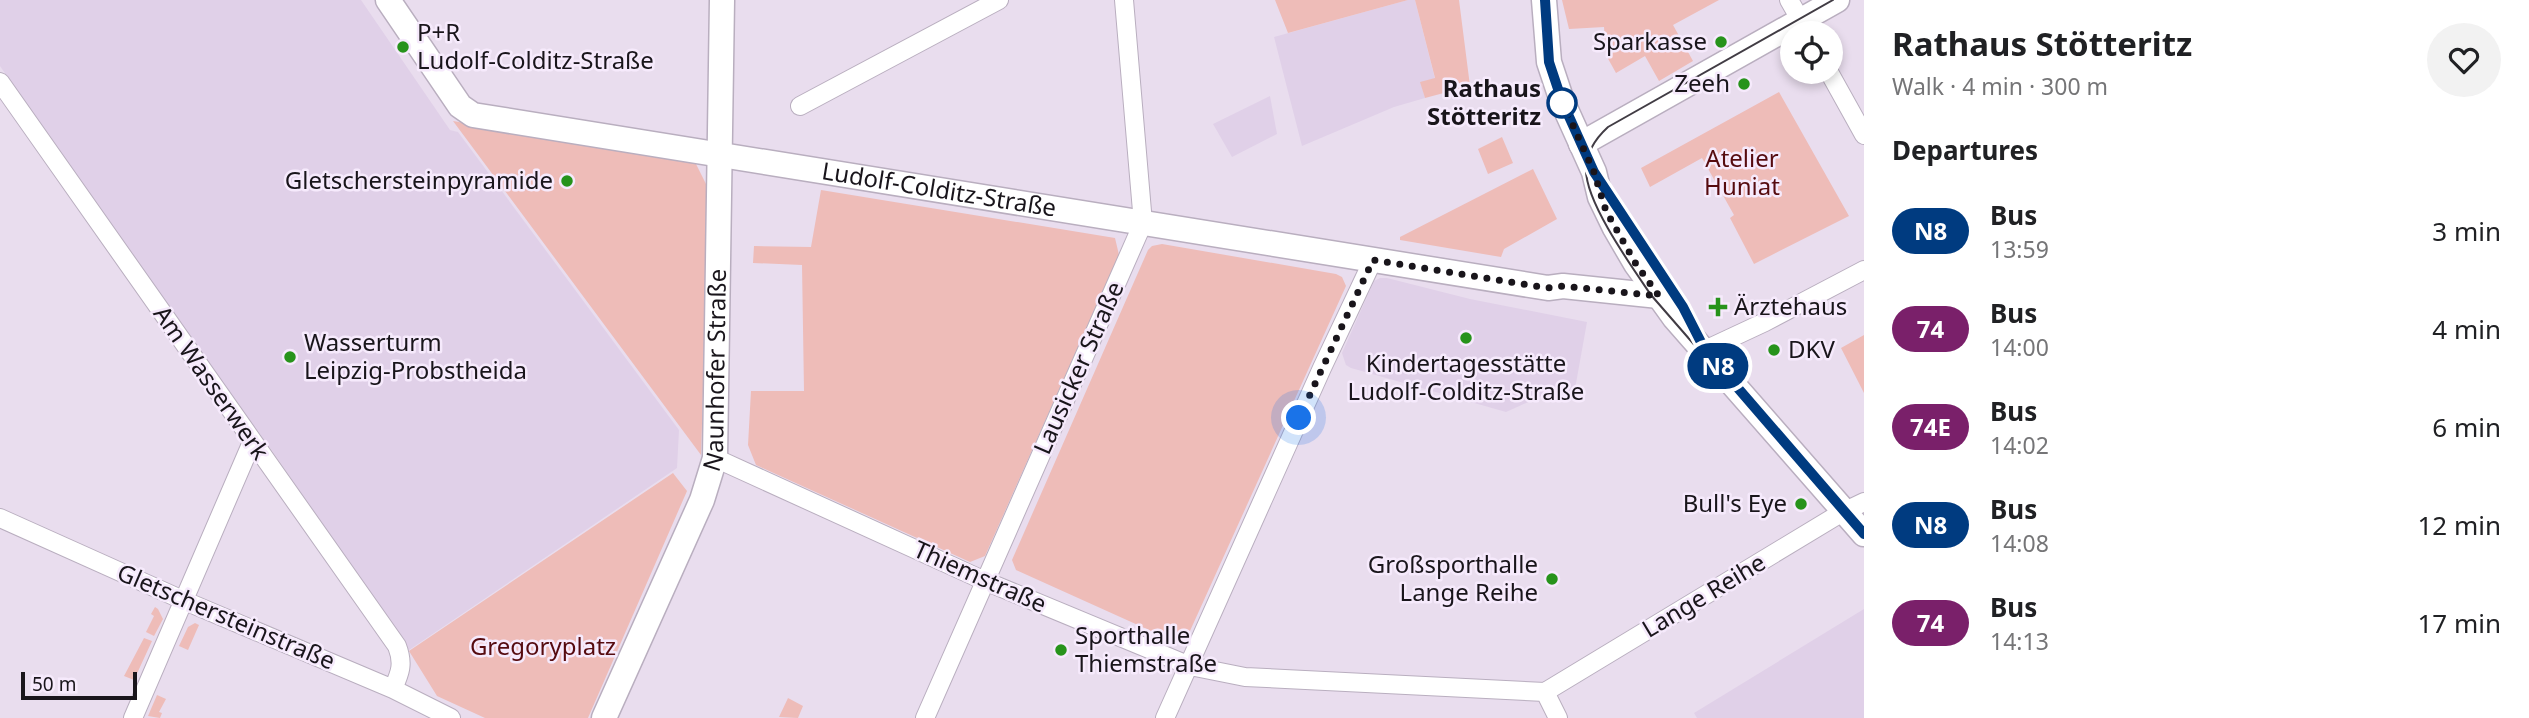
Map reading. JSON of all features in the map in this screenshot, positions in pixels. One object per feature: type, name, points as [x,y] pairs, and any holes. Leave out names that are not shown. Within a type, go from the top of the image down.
[{"type":"street","name":"Ludolf-Colditz-Straße","points":[[388,0],[460,106],[473,115],[1548,288],[1563,286],[1659,296]]},
{"type":"street","name":"Naunhofer Straße","points":[[604,718],[702,500],[715,458],[722,0]]},
{"type":"street","points":[[800,106],[999,0]]},
{"type":"street","name":"Lausicker Straße","points":[[925,718],[1143,223],[1124,0]]},
{"type":"street","points":[[1545,0],[1549,62],[1581,144],[1594,172],[1683,307],[1705,350]]},
{"type":"street","points":[[1581,144],[1799,18],[1837,0]]},
{"type":"street","name":"Am Wasserwerk","points":[[0,82],[397,646],[402,660],[401,672],[393,689]]},
{"type":"street","points":[[1836,84],[1864,135]]},
{"type":"street","points":[[1594,172],[1600,197],[1610,219],[1674,317],[1854,507],[1864,534]]},
{"type":"street","points":[[1165,718],[1316,380],[1373,260]]},
{"type":"street","points":[[1705,350],[1864,270]]},
{"type":"street","name":"Ludolf-Colditz-Straße","points":[[1548,288],[1559,295],[1674,317]]},
{"type":"street","points":[[132,718],[252,442]]},
{"type":"street","name":"Thiemstraße","points":[[715,458],[985,581],[1190,666],[1245,677],[1545,692]]},
{"type":"street","name":"Lange Reihe","points":[[1545,692],[1854,507]]},
{"type":"street","name":"Gletschersteinstraße","points":[[0,518],[185,601],[393,689],[451,718]]},
{"type":"street","points":[[1545,692],[1558,718]]},
{"type":"shaded area","points":[[0,0],[361,0],[450,130],[458,132],[679,430],[677,468],[409,650],[273,452],[145,276],[0,66]]},
{"type":"shaded area","points":[[1415,0],[1435,79],[1421,83],[1425,98],[1394,107],[1302,146],[1274,37]]},
{"type":"shaded area","points":[[1270,96],[1277,134],[1232,157],[1213,124]]},
{"type":"shaded area","name":"Kindertagesstätte Ludolf-Colditz-Straße","points":[[1380,278],[1587,322],[1573,400],[1544,395],[1506,412],[1346,365],[1342,353],[1374,281]]},
{"type":"shaded area","points":[[1864,609],[1864,718],[1697,718],[1694,713]]},
{"type":"green space","points":[[1275,0],[1408,0],[1288,33]]},
{"type":"green space","points":[[1415,0],[1459,0],[1470,86],[1425,98],[1420,82],[1435,78]]},
{"type":"green space","points":[[1562,0],[1719,0],[1673,25],[1693,61],[1659,81],[1645,56],[1616,73],[1606,55],[1604,27],[1569,29]]},
{"type":"green space","name":"Atelier Huniat","points":[[1779,92],[1849,216],[1754,264],[1730,218],[1734,215],[1702,158],[1650,187],[1641,168]]},
{"type":"green space","points":[[453,121],[695,162],[706,184],[701,455]]},
{"type":"green space","points":[[1502,137],[1513,163],[1488,174],[1478,149]]},
{"type":"green space","points":[[1533,169],[1557,219],[1504,249],[1501,257],[1400,240],[1400,237]]},
{"type":"green space","points":[[821,190],[1115,238],[1119,255],[985,556],[970,562],[756,465],[748,445],[751,391],[804,391],[802,265],[753,263],[754,246],[811,247]]},
{"type":"green space","points":[[1162,244],[1336,274],[1342,277],[1346,286],[1185,642],[1180,644],[1016,570],[1012,560],[1148,250],[1152,246]]},
{"type":"green space","points":[[1864,335],[1864,393],[1841,348]]},
{"type":"green space","name":"Gregoryplatz","points":[[673,473],[687,491],[588,718],[485,718],[437,696],[409,651]]},
{"type":"green space","points":[[155,607],[163,619],[154,636],[146,632],[154,616],[151,614]]},
{"type":"green space","points":[[195,623],[199,625],[188,650],[179,646],[188,627]]},
{"type":"green space","points":[[144,638],[152,641],[134,680],[124,676]]},
{"type":"green space","points":[[157,695],[166,699],[159,712],[162,713],[160,718],[148,716]]},
{"type":"green space","points":[[788,698],[803,706],[798,718],[779,717]]},
{"type":"tram line","points":[[1833,0],[1608,127],[1593,146],[1586,170],[1593,200],[1622,252],[1651,295],[1864,540]]},
{"type":"bus line","name":"N8","points":[[1545,0],[1549,62],[1562,101],[1594,172],[1683,307],[1705,350],[1864,534]]},
{"type":"place","name":"Sparkasse","points":[[1721,42]]},
{"type":"place","name":"P+R Ludolf-Colditz-Straße","points":[[403,47]]},
{"type":"place","name":"Zeeh","points":[[1744,84]]},
{"type":"place","name":"Rathaus Stötteritz","points":[[1562,103]]},
{"type":"place","name":"Gletschersteinpyramide","points":[[567,181]]},
{"type":"place","name":"Ärztehaus","points":[[1718,307]]},
{"type":"place","name":"Kindertagesstätte Ludolf-Colditz-Straße","points":[[1466,338]]},
{"type":"place","name":"DKV","points":[[1774,350]]},
{"type":"place","name":"Wasserturm Leipzig-Probstheida","points":[[290,357]]},
{"type":"place","name":"Bull's Eye","points":[[1801,504]]},
{"type":"place","name":"Großsporthalle Lange Reihe","points":[[1552,579]]},
{"type":"place","name":"Sporthalle Thiemstraße","points":[[1061,650]]},
{"type":"route","points":[[1299,418],[1373,260],[1548,288],[1563,286],[1659,296],[1636,264],[1606,211],[1594,172],[1562,103]]}]
